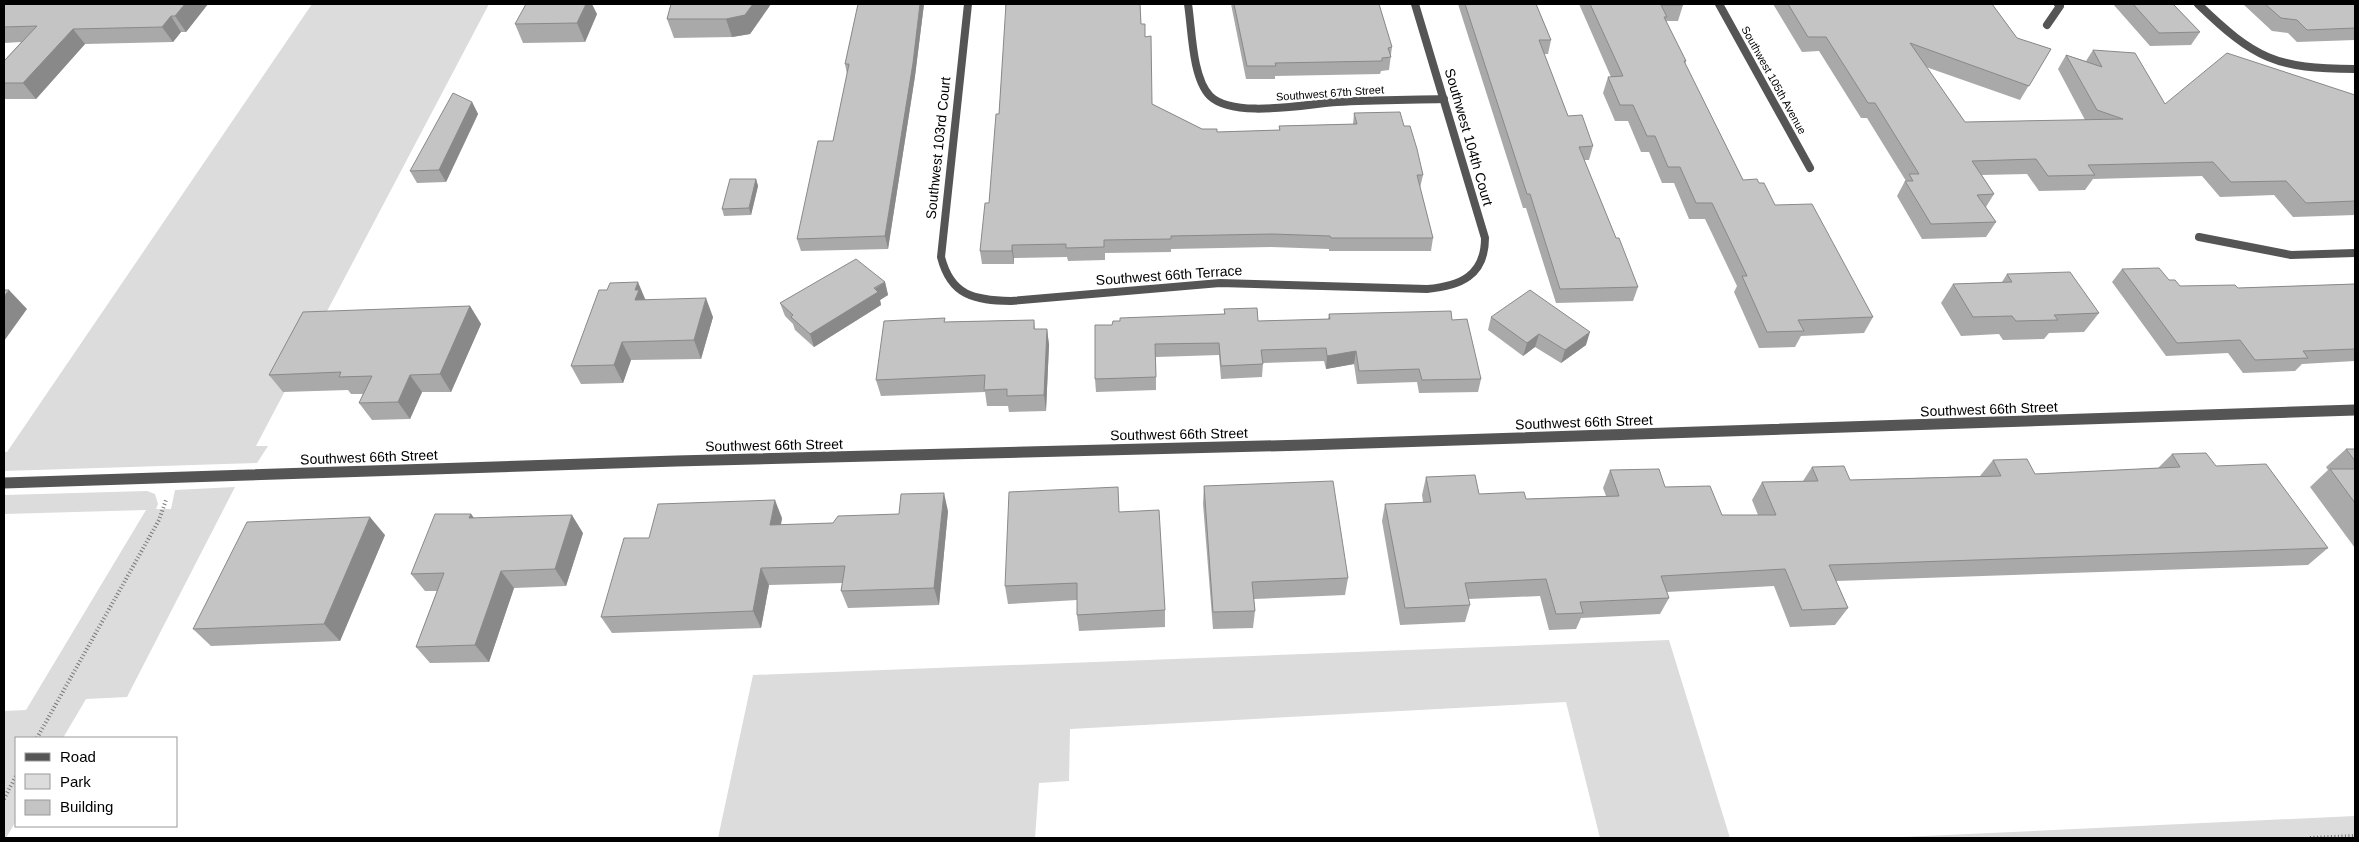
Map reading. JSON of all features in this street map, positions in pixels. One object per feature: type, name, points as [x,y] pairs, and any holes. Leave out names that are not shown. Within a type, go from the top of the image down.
[{"type":"street","name":"Southwest 103rd Court","points":[[959,290],[950,283],[944,270],[942,245],[968,4]]},
{"type":"street","name":"Southwest 67th Street","points":[[1188,4],[1198,79],[1210,96],[1227,106],[1253,109],[1337,102],[1444,99]]},
{"type":"street","name":"Southwest 104th Court","points":[[1415,4],[1484,238],[1485,248],[1482,262],[1470,276]]},
{"type":"street","name":"Southwest 105th Avenue","points":[[1719,4],[1810,168]]},
{"type":"street","points":[[2048,26],[2060,6],[2058,4]]},
{"type":"street","points":[[2198,4],[2232,38],[2255,54],[2268,59],[2316,69],[2355,69]]},
{"type":"street","points":[[2199,237],[2291,255],[2355,253]]},
{"type":"street","name":"Southwest 66th Terrace","points":[[959,290],[983,299],[1021,300],[1225,283],[1350,288],[1428,287],[1458,283],[1470,276]]},
{"type":"street","name":"Southwest 66th Street","points":[[4,483],[666,461],[1305,445],[2355,410]]},
{"type":"path","points":[[38,737],[159,520],[171,478]]},
{"type":"path","points":[[4,798],[15,778]]},
{"type":"path","points":[[2310,838],[2355,836]]},
{"type":"green space","points":[[312,4],[489,4],[256,446],[268,446],[257,463],[4,471],[4,452],[7,452]]},
{"type":"green space","points":[[235,487],[127,697],[86,699],[64,737],[15,737],[15,823],[6,838],[4,838],[4,711],[26,710],[146,510],[4,514],[4,495],[147,491],[155,494],[158,504],[156,509],[171,509],[175,490]]},
{"type":"green space","points":[[1669,640],[1730,838],[1600,838],[1566,702],[1070,729],[1069,781],[1039,783],[1035,838],[718,838],[753,675]]},
{"type":"green space","points":[[2355,816],[2355,838],[1881,838]]},
{"type":"building","points":[[4,4],[185,4],[162,27],[73,29],[23,83],[4,83],[4,61],[37,26],[4,27]]},
{"type":"building","points":[[526,4],[586,4],[577,23],[515,24]]},
{"type":"building","points":[[671,4],[753,4],[745,15],[726,19],[667,19]]},
{"type":"building","points":[[858,4],[920,4],[913,63],[885,236],[797,239],[818,141],[833,141],[849,64],[845,64]]},
{"type":"building","points":[[1006,4],[1140,4],[1141,24],[1145,24],[1145,37],[1151,36],[1152,104],[1202,129],[1217,129],[1217,132],[1280,130],[1279,126],[1357,124],[1354,113],[1400,112],[1404,126],[1410,126],[1417,149],[1423,175],[1417,175],[1433,238],[1331,238],[1330,236],[1272,234],[1171,236],[1171,239],[1104,240],[1104,247],[1066,248],[1066,244],[1012,245],[1012,251],[980,251],[985,203],[989,203],[996,114],[999,114]]},
{"type":"building","points":[[1234,4],[1379,4],[1392,47],[1388,48],[1391,57],[1382,58],[1382,61],[1275,63],[1276,66],[1247,66]]},
{"type":"building","points":[[1465,4],[1536,4],[1551,40],[1539,40],[1568,116],[1582,115],[1593,146],[1579,147],[1616,238],[1619,238],[1638,287],[1560,289],[1530,194],[1527,194]]},
{"type":"building","points":[[1590,4],[1683,4],[1661,5],[1667,17],[1664,17],[1743,180],[1757,179],[1759,183],[1764,183],[1775,205],[1812,204],[1873,317],[1798,320],[1804,331],[1767,332],[1742,276],[1747,276],[1712,203],[1696,203],[1680,167],[1668,167],[1655,136],[1647,136],[1633,105],[1620,105],[1608,77],[1623,76]]},
{"type":"building","points":[[1788,4],[1992,4],[2017,38],[2051,49],[2029,86],[1910,43],[1965,122],[2123,119],[2097,110],[2066,55],[2102,67],[2093,50],[2135,53],[2165,104],[2227,53],[2355,95],[2355,201],[2306,203],[2286,181],[2231,182],[2213,162],[2088,165],[2095,175],[2048,176],[2036,159],[1972,161],[1994,194],[1977,195],[1996,222],[1931,224],[1905,181],[1913,181],[1909,174],[1919,174],[1875,103],[1868,103],[1826,37],[1808,37]]},
{"type":"building","points":[[2133,4],[2173,4],[2200,32],[2159,33]]},
{"type":"building","points":[[2265,4],[2355,4],[2355,28],[2307,30],[2297,20],[2281,18]]},
{"type":"building","points":[[453,93],[472,102],[439,170],[410,171]]},
{"type":"building","points":[[730,179],[756,179],[749,208],[722,209]]},
{"type":"building","points":[[856,259],[885,282],[874,288],[878,292],[810,334],[791,317],[793,315],[780,303]]},
{"type":"building","points":[[2159,268],[2169,280],[2175,280],[2180,286],[2235,285],[2238,288],[2355,284],[2355,349],[2303,351],[2308,358],[2255,360],[2240,340],[2177,343],[2122,269]]},
{"type":"building","points":[[2070,272],[2099,313],[2054,315],[2058,320],[2016,321],[2012,316],[1973,317],[1953,284],[2012,282],[2007,274]]},
{"type":"building","points":[[638,282],[635,290],[639,290],[635,300],[706,298],[694,340],[622,342],[614,365],[571,366],[599,290],[607,290],[610,283]]},
{"type":"building","points":[[4,290],[9,290],[4,297]]},
{"type":"building","points":[[1530,290],[1590,332],[1565,350],[1539,334],[1527,343],[1491,317]]},
{"type":"building","points":[[470,306],[440,374],[410,375],[398,402],[359,403],[372,376],[339,377],[341,372],[269,375],[303,312]]},
{"type":"building","points":[[1257,308],[1258,321],[1330,319],[1329,314],[1451,311],[1452,320],[1467,319],[1481,379],[1422,380],[1419,369],[1359,371],[1356,351],[1327,356],[1326,348],[1261,350],[1263,364],[1221,366],[1219,343],[1155,344],[1156,377],[1095,379],[1095,325],[1112,325],[1113,321],[1120,321],[1120,318],[1225,314],[1224,309]]},
{"type":"building","points":[[945,318],[944,322],[1034,320],[1034,329],[1047,329],[1044,395],[1007,396],[1007,389],[984,390],[985,375],[876,380],[884,321]]},
{"type":"building","points":[[2346,449],[2355,449],[2355,461]]},
{"type":"building","points":[[2206,453],[2216,466],[2266,464],[2328,548],[1829,565],[1848,608],[1802,610],[1785,569],[1661,576],[1669,598],[1580,602],[1583,613],[1556,614],[1546,579],[1465,583],[1470,605],[1405,608],[1385,504],[1431,502],[1426,477],[1475,475],[1479,494],[1524,492],[1526,499],[1619,496],[1610,470],[1659,469],[1665,487],[1710,486],[1722,515],[1776,515],[1762,482],[1818,481],[1812,467],[1844,466],[1850,480],[2001,476],[1993,460],[2027,459],[2035,474],[2180,467],[2172,454]]},
{"type":"building","points":[[2330,469],[2355,469],[2355,503]]},
{"type":"building","points":[[1333,481],[1348,578],[1252,582],[1255,611],[1213,612],[1204,486]]},
{"type":"building","points":[[1118,487],[1119,512],[1159,510],[1165,610],[1077,615],[1077,583],[1005,586],[1009,492]]},
{"type":"building","points":[[944,493],[934,588],[841,591],[845,566],[761,568],[753,611],[601,617],[624,538],[649,538],[658,504],[775,500],[770,525],[833,523],[838,516],[899,514],[901,494]]},
{"type":"building","points":[[435,514],[471,514],[469,518],[572,515],[555,569],[501,571],[475,645],[416,647],[444,573],[411,574]]},
{"type":"building","points":[[370,517],[324,624],[193,629],[247,522]]}]
